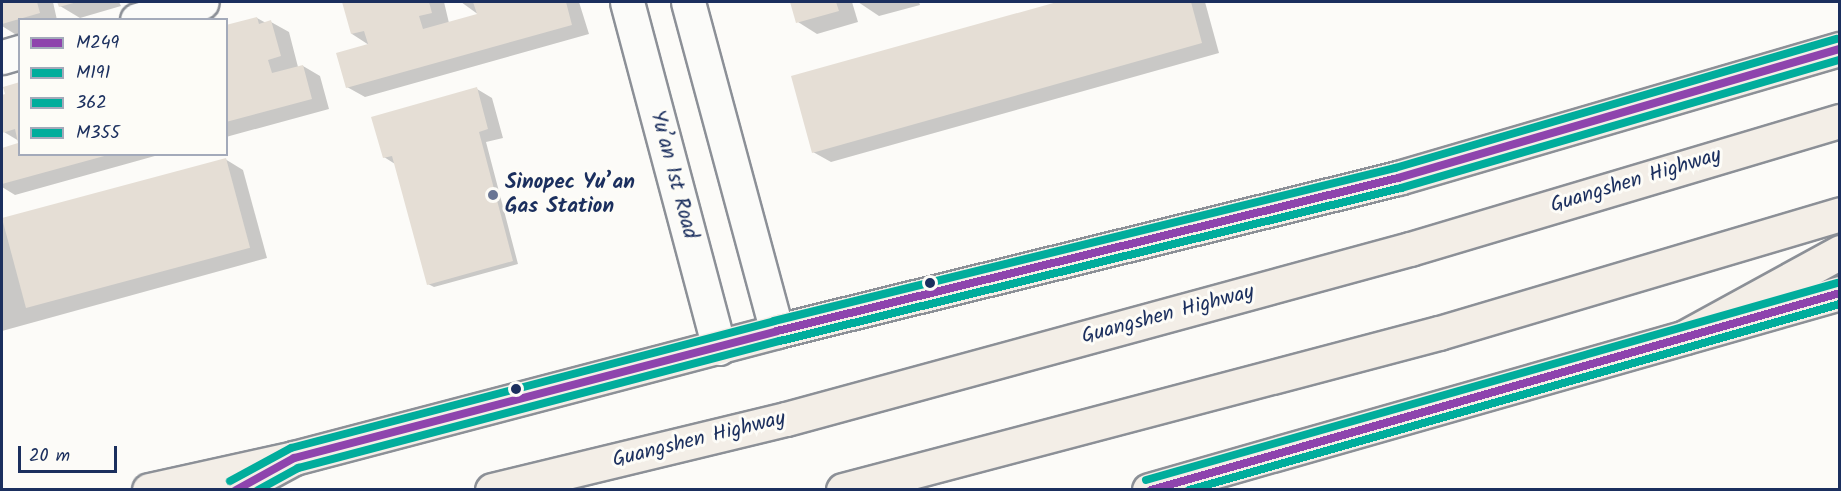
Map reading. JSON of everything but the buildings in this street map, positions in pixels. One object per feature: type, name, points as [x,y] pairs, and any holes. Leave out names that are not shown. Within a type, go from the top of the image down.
[{"type":"main road","points":[[144,18],[202,2]]},
{"type":"main road","name":"Yu’an 1st Road","points":[[627,2],[719,348]]},
{"type":"main road","points":[[688,2],[777,331]]},
{"type":"main road","points":[[150,489],[294,458],[777,331],[1398,178],[1839,49]]},
{"type":"main road","points":[[2,57],[18,53]]},
{"type":"main road","name":"Guangshen Highway","points":[[492,489],[786,419],[1364,261],[1839,120]]},
{"type":"main road","points":[[843,489],[1439,333],[1839,214]]},
{"type":"main road","points":[[1685,337],[1839,252]]},
{"type":"main road","points":[[1149,489],[1839,293]]},
{"type":"main road","points":[[235,489],[294,458]]},
{"type":"transit line","name":"362","points":[[230,481],[291,448],[774,321],[1395,168],[1837,39]]},
{"type":"transit line","name":"M249","points":[[236,490],[294,458],[777,331],[1398,178],[1840,49]]},
{"type":"transit line","name":"M191","points":[[258,490],[298,468],[780,341],[1401,188],[1840,60]]},
{"type":"transit line","name":"M355","points":[[1146,480],[1837,283]]},
{"type":"transit line","name":"M249","points":[[1151,490],[1840,293]]},
{"type":"transit line","name":"M191","points":[[1189,490],[1840,304]]},
{"type":"place","name":"Sinopec Yu’an Gas Station","points":[[493,195]]}]
